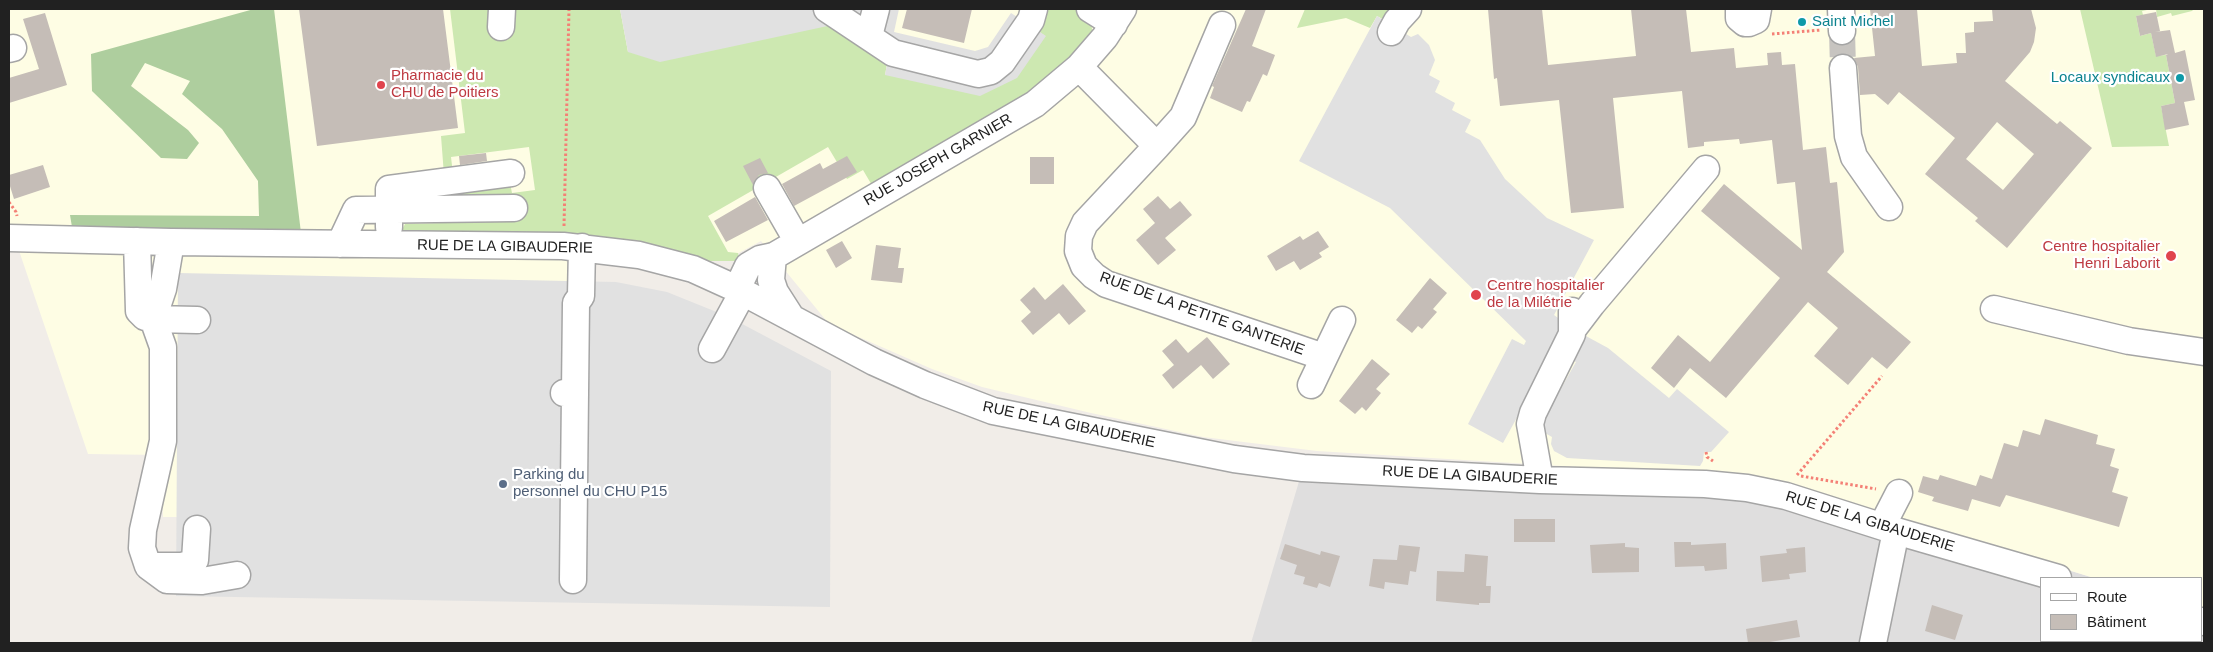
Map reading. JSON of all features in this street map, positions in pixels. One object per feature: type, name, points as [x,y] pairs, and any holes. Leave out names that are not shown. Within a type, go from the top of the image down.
[{"type":"street","points":[[807,9],[808,11],[818,9]]},
{"type":"street","points":[[827,9],[893,53],[978,74],[991,71],[1002,62],[1031,20],[1034,9]]},
{"type":"street","points":[[869,36],[876,9]]},
{"type":"street","points":[[1090,9],[1118,16]]},
{"type":"street","points":[[1739,9],[1739,18],[1745,23],[1756,20],[1758,9]]},
{"type":"street","name":"RUE JOSEPH GARNIER","points":[[744,285],[760,259],[773,256],[798,242],[1035,104],[1079,67],[1118,16]]},
{"type":"street","name":"RUE DE LA PETITE GANTERIE","points":[[1222,25],[1183,117],[1085,224],[1079,236],[1078,251],[1084,266],[1106,284],[1324,358]]},
{"type":"street","points":[[1079,67],[1156,146]]},
{"type":"street","points":[[1843,68],[1848,136],[1854,157],[1889,207]]},
{"type":"street","points":[[1540,480],[1530,424],[1533,413],[1564,352],[1573,329],[1706,169]]},
{"type":"street","points":[[388,245],[389,189],[511,173]]},
{"type":"street","points":[[767,188],[798,242]]},
{"type":"street","points":[[340,244],[356,210],[514,208]]},
{"type":"street","name":"RUE DE LA GIBAUDERIE","points":[[9,238],[582,247],[639,255],[693,269],[705,265],[744,285],[792,318],[874,362],[925,386],[993,411],[1234,459],[1327,469],[1540,480],[1705,484],[1747,488],[1786,496],[1889,529],[2055,577]]},
{"type":"street","points":[[137,241],[139,311],[145,317],[176,319]]},
{"type":"street","points":[[171,242],[163,289],[176,319],[163,347],[163,442],[143,530],[142,548],[148,566],[167,580],[202,581],[237,575]]},
{"type":"street","points":[[573,580],[569,393],[570,348],[574,303],[581,296],[582,247]]},
{"type":"street","points":[[773,256],[771,280],[792,318]]},
{"type":"street","points":[[712,349],[744,285]]},
{"type":"street","points":[[1571,303],[1573,329]]},
{"type":"street","points":[[1994,309],[2129,341],[2204,352]]},
{"type":"street","points":[[1311,386],[1342,320]]},
{"type":"street","points":[[1873,643],[1889,529],[1899,493]]},
{"type":"street","points":[[148,566],[182,566],[195,560],[197,529]]},
{"type":"path","points":[[564,227],[569,9]]},
{"type":"path","points":[[1797,475],[1882,376]]},
{"type":"shaded area","name":"Centre hospitalier de la Milétrie","points":[[9,9],[2204,9],[2204,609],[2203,577],[2091,577],[1774,479],[1317,451],[1203,437],[1091,413],[982,387],[932,369],[829,324],[761,241],[735,255],[590,230],[593,517],[163,517],[161,455],[88,454],[11,227],[9,227]]},
{"type":"shaded area","points":[[620,9],[899,9],[894,32],[975,51],[988,47],[1011,13],[1046,36],[1017,78],[980,96],[885,75],[888,59],[837,24],[660,62],[628,52]]},
{"type":"shaded area","points":[[1377,16],[1411,37],[1418,34],[1429,45],[1435,60],[1429,75],[1440,81],[1435,92],[1455,103],[1452,110],[1471,120],[1465,132],[1480,140],[1505,179],[1547,218],[1594,240],[1554,315],[1573,329],[1608,348],[1669,398],[1677,389],[1729,432],[1711,452],[1704,452],[1703,461],[1700,466],[1567,458],[1554,451],[1551,444],[1552,437],[1538,429],[1576,362],[1554,350],[1503,443],[1468,424],[1512,339],[1524,345],[1526,341],[1390,208],[1299,161]]},
{"type":"shaded area","name":"Parking du personnel du CHU P15","points":[[178,273],[616,282],[667,292],[729,317],[831,371],[830,607],[176,596]]},
{"type":"shaded area","points":[[1303,468],[1705,484],[2003,550],[2091,577],[2040,577],[2040,642],[2203,642],[2204,622],[2204,643],[1251,643]]},
{"type":"green space","points":[[254,9],[274,9],[301,233],[72,227],[70,215],[259,216],[258,181],[222,129],[182,94],[190,81],[145,63],[131,86],[188,130],[199,143],[187,159],[161,158],[92,91],[91,54]]},
{"type":"green space","points":[[450,9],[620,9],[628,52],[837,24],[888,59],[885,75],[1045,36],[1034,28],[1042,15],[1050,9],[1076,9],[1091,20],[1092,37],[1043,87],[873,187],[863,170],[847,179],[828,147],[708,216],[728,252],[738,253],[740,261],[711,261],[404,236],[402,230],[405,224],[516,221],[514,195],[459,196],[450,191],[509,178],[512,193],[535,190],[529,147],[451,157],[453,174],[444,175],[441,136],[465,133]]},
{"type":"green space","points":[[1305,9],[1390,9],[1392,14],[1388,22],[1377,16],[1370,28],[1346,18],[1297,28]]},
{"type":"green space","points":[[2080,9],[2152,9],[2142,11],[2143,15],[2136,16],[2140,36],[2151,33],[2156,56],[2166,55],[2175,103],[2161,106],[2169,146],[2112,147]]},
{"type":"green space","points":[[2156,9],[2194,9],[2172,16],[2171,13],[2157,17]]},
{"type":"building","name":"Pharmacie du CHU de Poitiers","points":[[299,9],[443,9],[458,128],[317,146]]},
{"type":"building","points":[[907,9],[972,9],[964,43],[902,28]]},
{"type":"building","points":[[1246,9],[1266,9],[1252,46],[1275,55],[1267,76],[1263,74],[1250,102],[1247,101],[1242,112],[1210,98],[1214,87],[1212,86]]},
{"type":"building","points":[[1488,9],[1542,9],[1548,65],[1636,56],[1631,9],[1686,9],[1691,52],[1734,48],[1736,68],[1768,65],[1767,53],[1781,52],[1782,65],[1795,64],[1803,150],[1826,147],[1830,183],[1837,182],[1844,252],[1827,272],[1911,342],[1887,369],[1872,357],[1848,385],[1814,356],[1838,328],[1808,302],[1726,398],[1690,368],[1674,388],[1651,368],[1678,335],[1710,362],[1780,278],[1701,211],[1724,184],[1802,250],[1795,182],[1777,184],[1772,140],[1740,144],[1739,139],[1704,142],[1704,146],[1688,148],[1682,91],[1613,98],[1624,208],[1571,213],[1559,100],[1500,106],[1497,78],[1494,79]]},
{"type":"building","points":[[1870,9],[1917,9],[1922,66],[1957,63],[1956,53],[1966,53],[1965,33],[1974,32],[1974,22],[1993,21],[1992,9],[2031,9],[2036,28],[2034,42],[2030,52],[2005,81],[2057,124],[2060,121],[2092,148],[2007,248],[1975,221],[1978,218],[1925,174],[1955,138],[1899,92],[1888,105],[1875,94],[1860,95],[1858,67],[1854,58],[1875,56]],"holes":[[[1997,122],[2034,154],[2003,190],[1966,159]]]},
{"type":"building","name":"Locaux syndicaux","points":[[2156,12],[2160,31],[2155,32],[2170,30],[2175,53],[2185,50],[2195,100],[2184,102],[2189,125],[2165,130],[2161,106],[2175,103],[2166,55],[2168,54],[2156,57],[2151,33],[2140,36],[2136,16]]},
{"type":"building","points":[[45,13],[67,85],[9,103],[9,78],[39,69],[23,19]]},
{"type":"building","points":[[486,153],[487,161],[460,165],[459,156]]},
{"type":"building","points":[[847,156],[857,172],[794,206],[782,184],[820,163],[823,169]]},
{"type":"building","points":[[1030,157],[1054,157],[1054,184],[1030,184]]},
{"type":"building","points":[[760,158],[768,173],[759,175],[753,185],[743,166]]},
{"type":"building","points":[[43,165],[50,187],[14,199],[9,183],[9,175]]},
{"type":"building","points":[[1158,196],[1170,209],[1180,201],[1192,215],[1165,238],[1176,250],[1158,265],[1136,240],[1155,223],[1143,209]]},
{"type":"building","points":[[755,197],[768,220],[726,242],[714,221]]},
{"type":"building","points":[[1318,231],[1329,247],[1319,253],[1322,257],[1300,270],[1294,261],[1276,271],[1267,256],[1300,236],[1303,240]]},
{"type":"building","points":[[842,241],[852,258],[836,268],[826,250]]},
{"type":"building","points":[[876,245],[901,248],[898,268],[904,268],[902,283],[871,280]]},
{"type":"building","points":[[1430,278],[1447,293],[1433,309],[1437,312],[1422,329],[1418,326],[1412,333],[1396,320]]},
{"type":"building","points":[[1063,284],[1086,311],[1069,325],[1059,313],[1033,335],[1021,321],[1031,312],[1020,300],[1034,287],[1045,300]]},
{"type":"building","points":[[1207,337],[1230,364],[1213,379],[1201,365],[1173,389],[1162,375],[1174,365],[1162,351],[1176,339],[1188,353]]},
{"type":"building","points":[[1372,359],[1390,374],[1376,389],[1381,393],[1366,411],[1362,407],[1355,414],[1339,401]]},
{"type":"building","points":[[2045,419],[2098,435],[2096,444],[2115,449],[2110,466],[2119,469],[2112,492],[2128,497],[2119,527],[2006,495],[2000,507],[1972,499],[1968,511],[1932,501],[1934,497],[1918,492],[1923,476],[1938,480],[1940,475],[1976,486],[1980,475],[1992,479],[2004,443],[2018,447],[2023,430],[2040,435]]},
{"type":"building","points":[[1514,519],[1555,519],[1555,542],[1514,542]]},
{"type":"building","points":[[1674,542],[1691,542],[1691,545],[1726,543],[1727,569],[1705,571],[1704,566],[1675,567]]},
{"type":"building","points":[[1625,543],[1625,547],[1639,548],[1639,572],[1592,573],[1590,545]]},
{"type":"building","points":[[1285,544],[1320,555],[1321,551],[1340,556],[1330,587],[1319,583],[1317,588],[1303,584],[1305,577],[1294,574],[1297,565],[1280,559]]},
{"type":"building","points":[[1399,545],[1420,547],[1416,572],[1410,571],[1408,585],[1385,582],[1384,589],[1369,586],[1373,559],[1397,560]]},
{"type":"building","points":[[1805,547],[1806,572],[1789,574],[1790,579],[1762,582],[1760,556],[1787,553],[1786,549]]},
{"type":"building","points":[[1465,554],[1488,556],[1486,586],[1491,586],[1490,603],[1479,603],[1479,605],[1436,601],[1437,571],[1464,572]]},
{"type":"building","points":[[1932,605],[1963,615],[1955,640],[1925,631]]},
{"type":"building","points":[[1797,620],[1800,637],[1764,643],[1748,643],[1746,629]]},
{"type":"tunnel","points":[[1842,31],[1843,68]]},
{"type":"place","name":"Saint Michel","points":[[1802,22]]},
{"type":"place","name":"Locaux syndicaux","points":[[2180,78]]},
{"type":"place","name":"Pharmacie du CHU de Poitiers","points":[[381,85]]},
{"type":"place","name":"Centre hospitalier Henri Laborit","points":[[2171,256]]},
{"type":"place","name":"Centre hospitalier de la Milétrie","points":[[1476,295]]},
{"type":"place","name":"Parking du personnel du CHU P15","points":[[503,484]]}]
